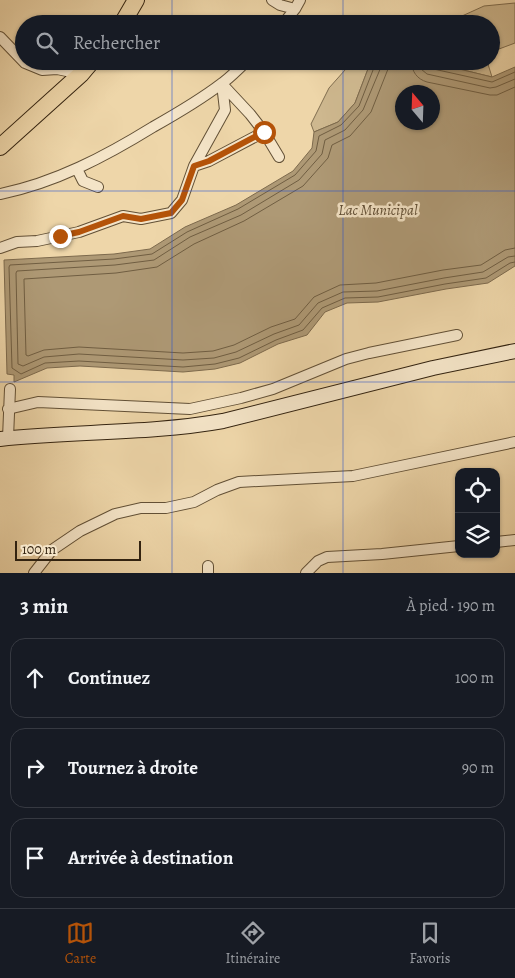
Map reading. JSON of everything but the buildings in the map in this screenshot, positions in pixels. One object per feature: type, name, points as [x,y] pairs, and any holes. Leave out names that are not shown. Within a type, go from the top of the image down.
[{"type":"main road","points":[[127,15],[136,0]]},
{"type":"main road","points":[[0,147],[84,70]]},
{"type":"main road","points":[[4,438],[193,426],[224,421],[433,368],[515,351]]},
{"type":"street","points":[[272,0],[280,5],[297,5]]},
{"type":"street","points":[[0,37],[15,53]]},
{"type":"street","points":[[62,70],[81,74]]},
{"type":"street","points":[[0,194],[36,185],[77,168],[126,144],[222,84],[237,70]]},
{"type":"street","points":[[222,84],[250,114],[264,132],[279,157]]},
{"type":"street","points":[[2,250],[17,242],[38,241],[79,232],[123,216],[141,219],[171,213],[182,200],[194,166],[225,110],[222,84]]},
{"type":"street","points":[[194,166],[209,161],[264,132]]},
{"type":"street","points":[[77,168],[83,181],[98,187]]},
{"type":"street","points":[[8,409],[38,402],[190,409],[273,389],[346,359],[457,335]]},
{"type":"street","points":[[4,438],[10,390]]},
{"type":"street","points":[[34,573],[52,550],[80,531],[115,514],[141,508],[166,508],[194,502],[217,490],[239,482],[353,476],[515,442]]},
{"type":"street","points":[[500,542],[515,540]]},
{"type":"street","points":[[306,573],[318,561],[327,557],[382,554],[455,546]]},
{"type":"shaded area","points":[[515,3],[515,43],[500,49],[500,15],[464,15],[484,6]]},
{"type":"shaded area","points":[[345,70],[368,70],[355,103],[338,122],[314,132],[311,124],[329,88]]},
{"type":"shaded area","points":[[463,70],[490,70],[492,77]]},
{"type":"water","name":"Lac Municipal","points":[[515,67],[515,266],[488,283],[378,302],[347,303],[325,312],[307,335],[278,344],[240,363],[215,369],[183,372],[80,366],[47,368],[14,382],[14,375],[7,374],[4,260],[114,254],[150,249],[185,227],[236,205],[293,171],[312,148],[314,132],[338,122],[355,103],[368,70],[463,70],[492,77]]},
{"type":"route","points":[[60,236],[79,232],[123,216],[141,219],[171,213],[182,200],[194,166],[209,161],[264,132]]}]
